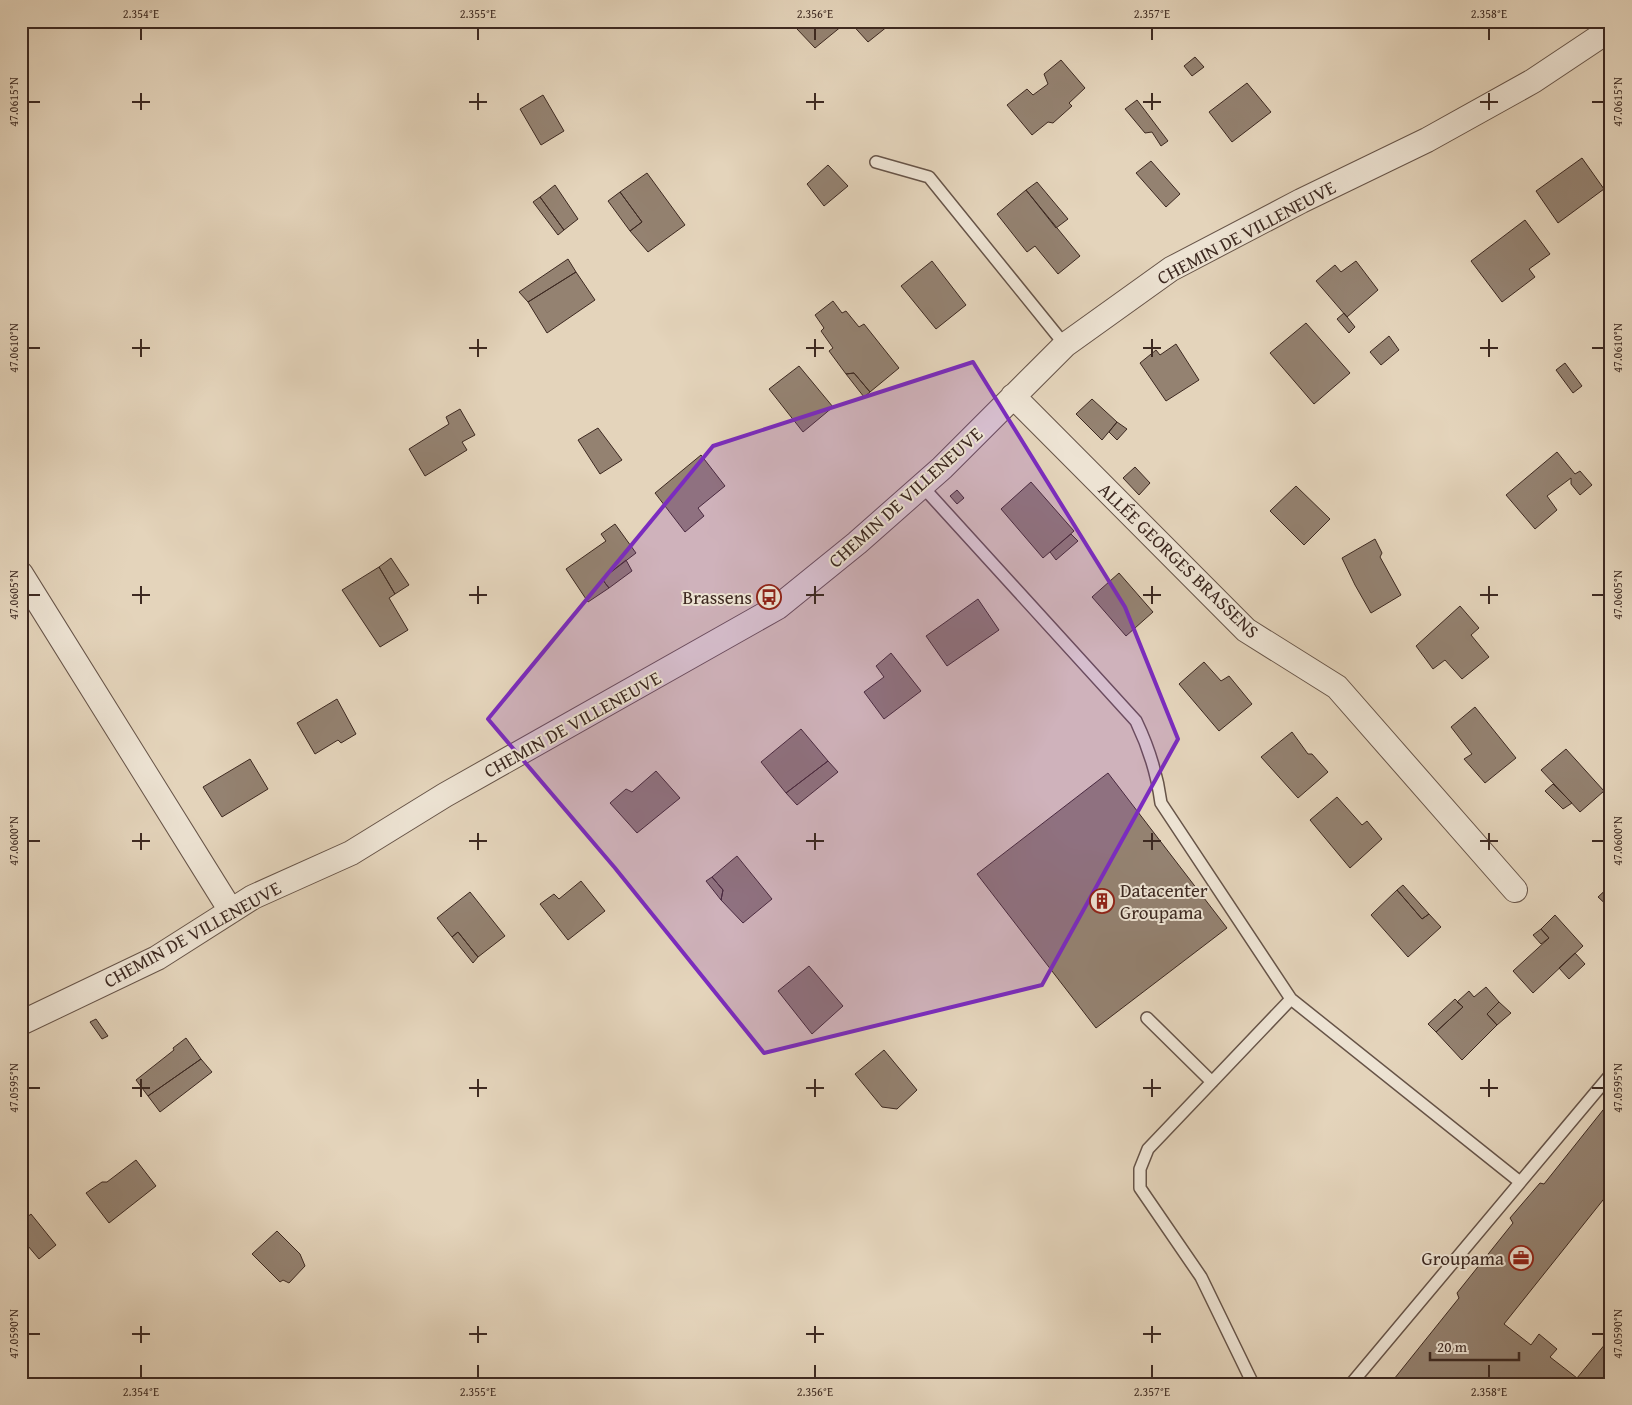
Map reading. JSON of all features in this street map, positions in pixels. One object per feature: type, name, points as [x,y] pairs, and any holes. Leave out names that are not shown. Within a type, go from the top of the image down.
[{"type":"street","name":"CHEMIN DE VILLENEUVE","points":[[21,1023],[157,958],[252,897],[351,853],[445,796],[778,607],[857,544],[922,486],[1065,345],[1171,269],[1301,201],[1427,140],[1534,81],[1611,29]]},
{"type":"street","name":"ALLÉE GEORGES BRASSENS","points":[[1013,396],[1246,630],[1337,688],[1515,890]]},
{"type":"street","points":[[21,574],[231,911]]},
{"type":"lane","points":[[876,162],[929,177],[1065,345]]},
{"type":"lane","points":[[922,486],[1136,720],[1149,749],[1157,776],[1161,803],[1291,999],[1520,1182]]},
{"type":"lane","points":[[1252,1384],[1200,1277],[1140,1188],[1140,1169],[1148,1149],[1291,999]]},
{"type":"lane","points":[[1147,1018],[1212,1082]]},
{"type":"lane","points":[[1351,1384],[1611,1074]]},
{"type":"highlighted area","points":[[973,362],[1125,607],[1178,739],[1042,985],[764,1053],[615,868],[488,719],[713,446]]},
{"type":"building","points":[[807,21],[848,21],[815,48],[797,29]]},
{"type":"building","points":[[849,21],[884,21],[888,26],[868,42]]},
{"type":"building","points":[[1195,57],[1204,67],[1192,76],[1184,66]]},
{"type":"building","points":[[1061,60],[1085,88],[1069,103],[1072,106],[1053,123],[1048,122],[1032,135],[1007,105],[1027,89],[1033,95],[1048,84],[1044,74]]},
{"type":"building","points":[[1247,83],[1271,112],[1232,142],[1209,112]]},
{"type":"building","points":[[543,95],[564,131],[541,145],[520,109]]},
{"type":"building","points":[[1137,100],[1168,141],[1161,146],[1152,132],[1145,133],[1125,109]]},
{"type":"building","points":[[1582,158],[1604,189],[1558,223],[1536,191]]},
{"type":"building","points":[[1151,161],[1180,194],[1166,207],[1136,173]]},
{"type":"building","points":[[828,165],[848,186],[824,206],[807,184]]},
{"type":"building","points":[[647,173],[685,225],[648,252],[630,231],[642,222],[620,192]]},
{"type":"building","points":[[1037,182],[1068,219],[1056,228],[1026,190]]},
{"type":"building","points":[[555,185],[578,219],[564,230],[540,197]]},
{"type":"building","points":[[1026,190],[1080,256],[1058,274],[1035,246],[1027,252],[997,214]]},
{"type":"building","points":[[620,192],[642,222],[630,231],[608,201]]},
{"type":"building","points":[[540,197],[564,230],[558,235],[533,202]]},
{"type":"building","points":[[1525,220],[1550,254],[1529,269],[1535,277],[1502,302],[1471,261]]},
{"type":"building","points":[[568,259],[576,272],[528,302],[519,292]]},
{"type":"building","points":[[932,261],[966,305],[936,329],[901,286]]},
{"type":"building","points":[[1356,261],[1378,290],[1347,317],[1316,281],[1335,265],[1341,272]]},
{"type":"building","points":[[576,272],[595,300],[547,333],[528,302]]},
{"type":"building","points":[[833,301],[842,313],[846,311],[859,327],[864,324],[899,368],[870,392],[854,373],[846,374],[829,351],[833,348],[821,331],[824,328],[815,315]]},
{"type":"building","points":[[1344,313],[1355,327],[1349,333],[1337,319]]},
{"type":"building","points":[[1306,323],[1350,373],[1314,404],[1270,353]]},
{"type":"building","points":[[1389,336],[1399,350],[1381,365],[1370,352]]},
{"type":"building","points":[[1176,344],[1199,380],[1166,401],[1140,363],[1156,350],[1160,355]]},
{"type":"building","points":[[1565,363],[1582,386],[1573,393],[1556,370]]},
{"type":"building","points":[[799,366],[833,407],[803,432],[769,389]]},
{"type":"building","points":[[854,373],[870,392],[864,397],[846,374]]},
{"type":"building","points":[[1092,399],[1117,422],[1102,440],[1076,414]]},
{"type":"building","points":[[460,409],[475,435],[462,442],[467,450],[425,476],[409,449],[449,424],[446,417]]},
{"type":"building","points":[[1117,422],[1127,429],[1117,440],[1109,432]]},
{"type":"building","points":[[598,428],[622,460],[600,474],[578,440]]},
{"type":"building","points":[[1557,452],[1575,474],[1580,471],[1592,485],[1580,495],[1571,484],[1571,478],[1547,496],[1557,510],[1535,529],[1506,495]]},
{"type":"building","points":[[701,455],[725,486],[698,508],[704,516],[685,532],[655,493]]},
{"type":"building","points":[[1135,467],[1150,483],[1139,495],[1123,478]]},
{"type":"building","points":[[1031,482],[1074,531],[1043,558],[1001,509]]},
{"type":"building","points":[[1296,486],[1330,519],[1304,545],[1270,511]]},
{"type":"building","points":[[957,490],[964,498],[957,504],[950,496]]},
{"type":"building","points":[[615,524],[636,553],[602,579],[609,588],[588,602],[566,569],[606,541],[601,534]]},
{"type":"building","points":[[1071,534],[1078,541],[1056,560],[1050,552]]},
{"type":"building","points":[[1375,539],[1382,553],[1380,557],[1401,595],[1371,613],[1342,558]]},
{"type":"building","points":[[391,558],[409,585],[395,594],[379,567]]},
{"type":"building","points":[[626,560],[632,571],[609,588],[602,579]]},
{"type":"building","points":[[379,567],[395,594],[389,598],[408,630],[380,647],[342,590]]},
{"type":"building","points":[[1119,573],[1153,612],[1126,636],[1092,597]]},
{"type":"building","points":[[978,599],[999,630],[947,666],[926,636]]},
{"type":"building","points":[[1460,606],[1479,628],[1471,635],[1489,657],[1462,679],[1445,660],[1433,669],[1416,646]]},
{"type":"building","points":[[891,653],[921,691],[884,719],[864,692],[884,677],[876,666]]},
{"type":"building","points":[[1204,662],[1221,681],[1229,676],[1252,704],[1219,731],[1179,684]]},
{"type":"building","points":[[337,699],[356,734],[341,743],[338,740],[315,754],[297,723]]},
{"type":"building","points":[[1475,707],[1516,758],[1485,783],[1464,759],[1472,754],[1451,727]]},
{"type":"building","points":[[801,729],[828,761],[786,793],[761,762]]},
{"type":"building","points":[[1292,732],[1308,754],[1312,754],[1328,772],[1298,798],[1261,757]]},
{"type":"building","points":[[1566,749],[1604,791],[1580,812],[1541,770]]},
{"type":"building","points":[[250,759],[268,789],[222,817],[203,787]]},
{"type":"building","points":[[828,761],[838,772],[797,805],[786,793]]},
{"type":"building","points":[[656,771],[680,798],[637,833],[610,803],[626,789],[632,792]]},
{"type":"building","name":"Datacenter Groupama","points":[[1108,773],[1227,928],[1096,1028],[977,874]]},
{"type":"building","points":[[1553,784],[1572,803],[1563,809],[1545,791]]},
{"type":"building","points":[[1337,797],[1362,825],[1367,821],[1382,839],[1350,868],[1310,820]]},
{"type":"building","points":[[737,856],[772,899],[743,923],[721,900],[723,890],[712,877]]},
{"type":"building","points":[[1611,863],[1611,877],[1604,870]]},
{"type":"building","points":[[712,877],[723,890],[721,900],[706,881]]},
{"type":"building","points":[[581,881],[605,911],[568,940],[540,904],[554,894],[559,899]]},
{"type":"building","points":[[1403,885],[1429,914],[1422,919],[1397,890]]},
{"type":"building","points":[[1611,885],[1611,909],[1598,897]]},
{"type":"building","points":[[1397,890],[1422,919],[1429,914],[1441,927],[1408,957],[1371,915]]},
{"type":"building","points":[[470,892],[505,936],[478,957],[458,932],[452,937],[437,918]]},
{"type":"building","points":[[1555,915],[1583,946],[1533,993],[1513,971],[1549,938],[1541,929]]},
{"type":"building","points":[[1541,929],[1549,938],[1541,944],[1533,935]]},
{"type":"building","points":[[458,932],[478,957],[473,963],[452,937]]},
{"type":"building","points":[[1575,953],[1585,964],[1569,979],[1559,968]]},
{"type":"building","points":[[809,966],[843,1006],[812,1034],[778,991]]},
{"type":"building","points":[[1486,987],[1499,1002],[1487,1014],[1497,1025],[1462,1060],[1436,1032],[1463,1007],[1457,1002],[1469,991],[1474,997]]},
{"type":"building","points":[[1455,999],[1463,1007],[1436,1032],[1428,1024]]},
{"type":"building","points":[[1499,1002],[1511,1013],[1497,1025],[1487,1014]]},
{"type":"building","points":[[96,1019],[108,1036],[102,1039],[90,1022]]},
{"type":"building","points":[[186,1038],[201,1059],[148,1096],[136,1080]]},
{"type":"building","points":[[884,1050],[917,1090],[897,1109],[882,1107],[855,1074]]},
{"type":"building","points":[[201,1059],[212,1072],[160,1112],[148,1096]]},
{"type":"building","name":"Groupama","points":[[1611,1100],[1611,1190],[1504,1324],[1531,1345],[1539,1334],[1557,1349],[1550,1357],[1577,1378],[1611,1337],[1611,1384],[1390,1384],[1459,1298],[1457,1293],[1513,1223],[1510,1218],[1540,1183],[1544,1184]]},
{"type":"building","points":[[136,1160],[156,1186],[109,1223],[86,1193],[102,1182],[107,1182]]},
{"type":"building","points":[[31,1214],[56,1245],[39,1259],[28,1246],[21,1251],[21,1222]]},
{"type":"building","points":[[277,1231],[300,1254],[305,1266],[289,1283],[283,1280],[280,1282],[252,1254]]},
{"type":"place","name":"Brassens","points":[[769,597]]},
{"type":"place","name":"Datacenter Groupama","points":[[1102,901]]},
{"type":"place","name":"Groupama","points":[[1521,1258]]}]
